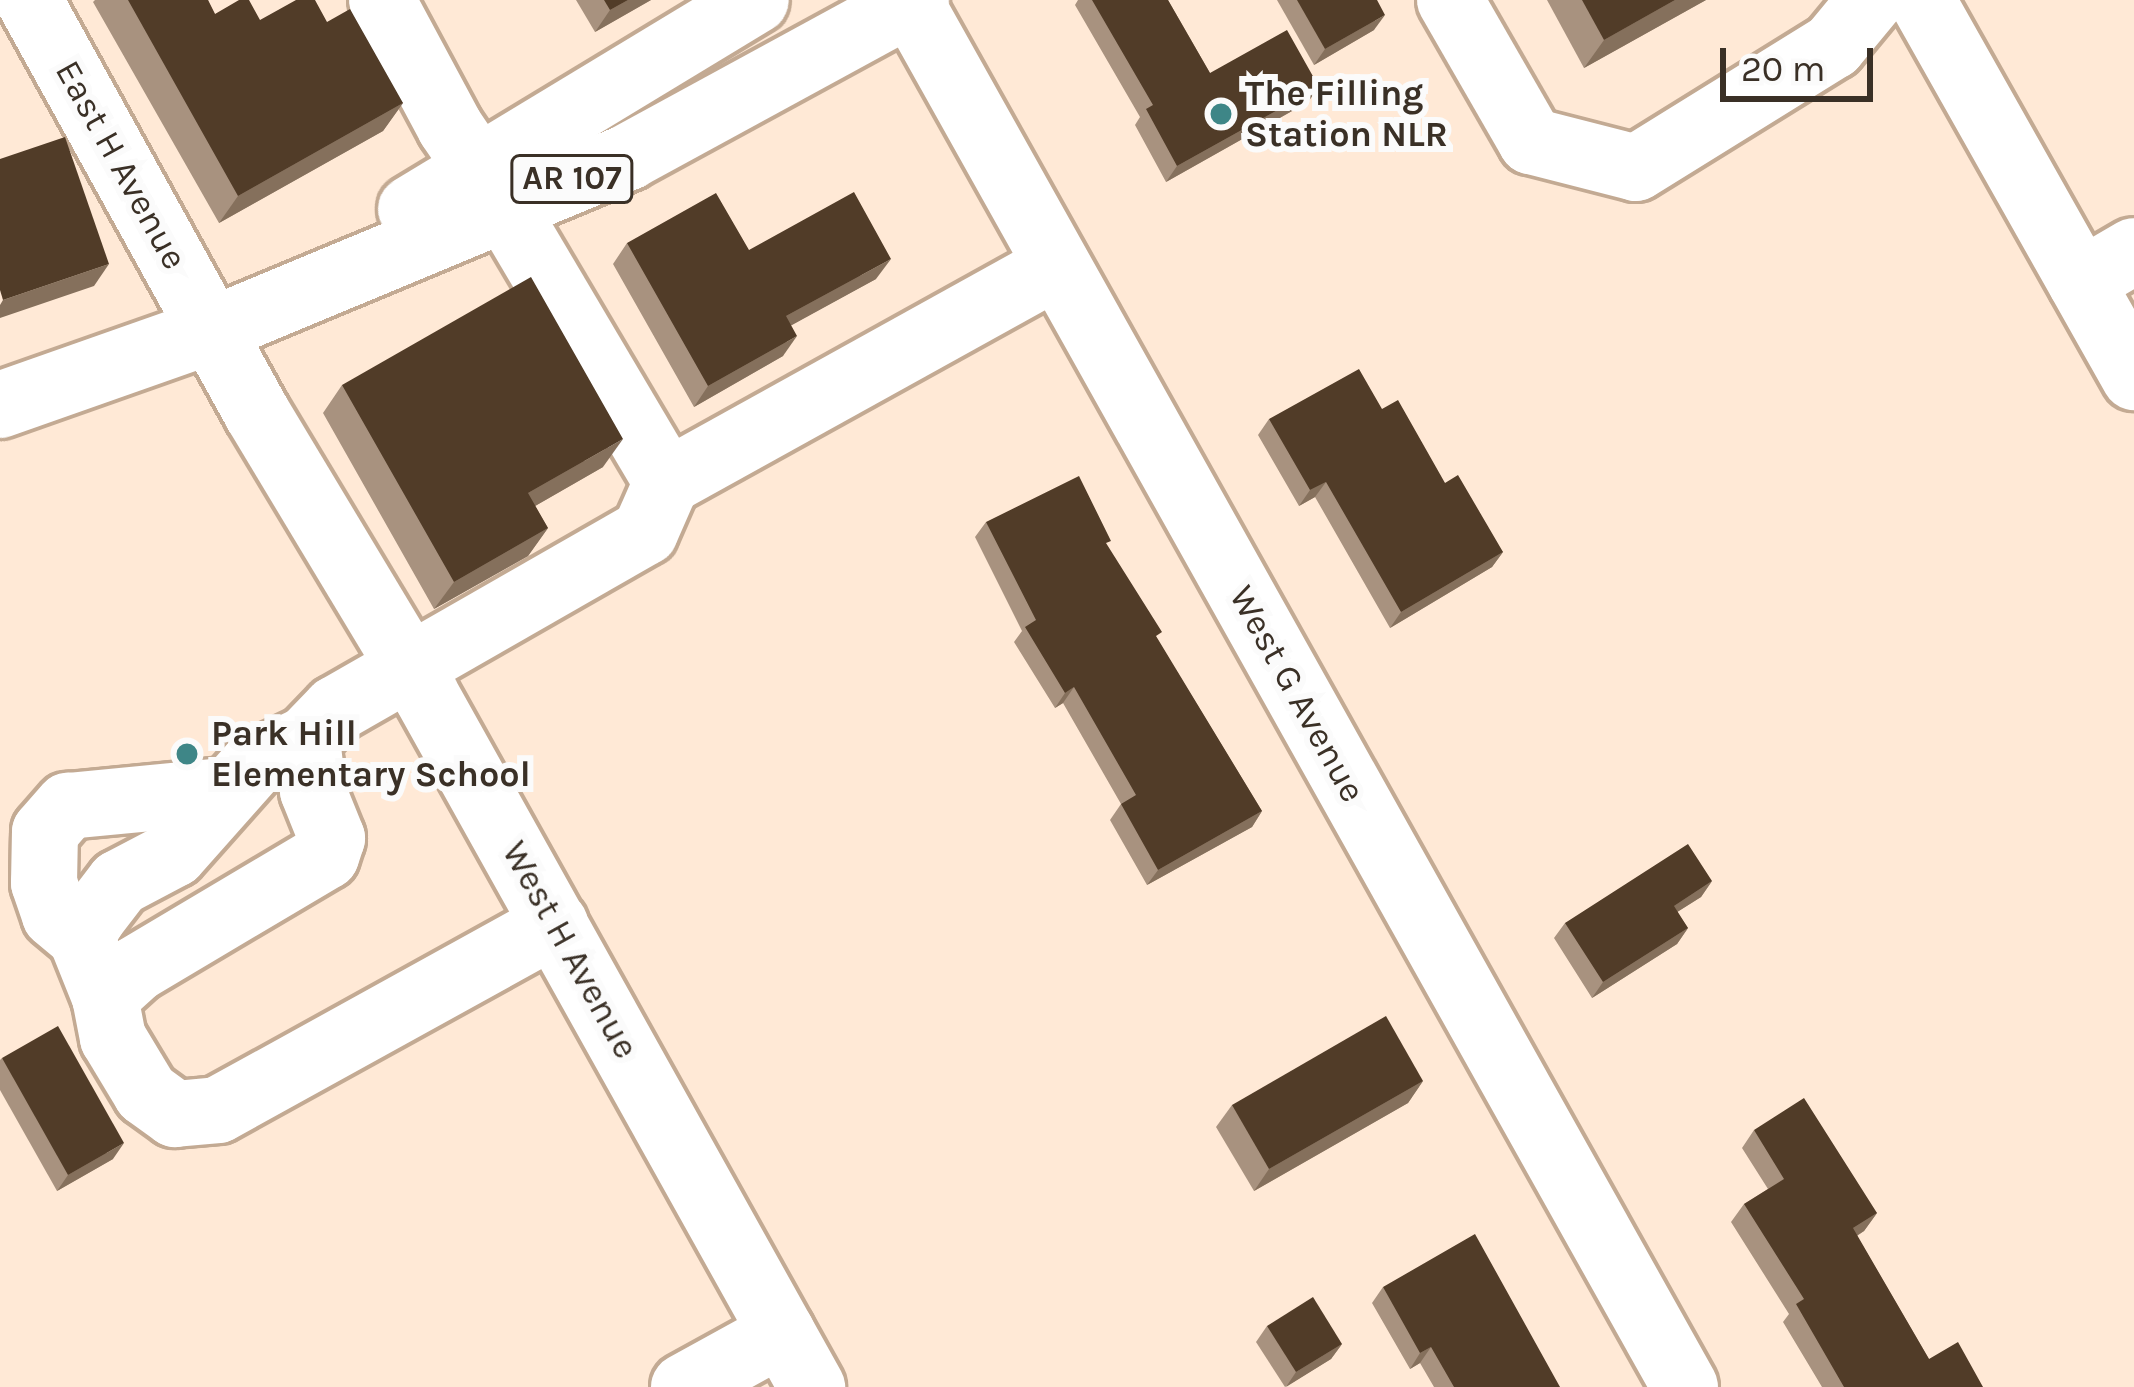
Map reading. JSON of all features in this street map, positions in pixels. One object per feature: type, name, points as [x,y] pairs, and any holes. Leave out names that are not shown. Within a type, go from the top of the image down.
[{"type":"street","name":"East H Avenue","points":[[29,0],[213,330]]},
{"type":"street","points":[[382,0],[451,127],[668,482]]},
{"type":"street","name":"AR 107","points":[[0,405],[213,330],[491,186],[757,0]]},
{"type":"street","points":[[1450,0],[1532,141],[1636,168],[1832,46],[1871,0]]},
{"type":"street","points":[[1922,0],[2107,266],[2134,376]]},
{"type":"street","name":"AR 107","points":[[491,186],[628,157],[912,1]]},
{"type":"street","name":"West G Avenue","points":[[912,1],[1685,1387]]},
{"type":"street","points":[[81,937],[119,883],[174,854],[225,791],[254,764],[307,740],[336,709],[645,532],[668,482],[1057,266]]},
{"type":"street","name":"West H Avenue","points":[[213,330],[555,924],[797,1360]]},
{"type":"street","points":[[105,997],[136,969],[326,856],[332,838],[314,791],[307,740]]},
{"type":"street","points":[[225,791],[68,806],[45,832],[44,883],[56,915],[81,937],[105,997],[113,1038],[146,1093],[175,1114],[218,1110],[555,924]]},
{"type":"street","points":[[684,1387],[797,1360]]},
{"type":"building","points":[[128,0],[208,0],[215,14],[239,0],[249,0],[260,20],[296,0],[315,0],[327,22],[350,9],[403,103],[238,196]]},
{"type":"building","points":[[604,0],[628,0],[610,10]]},
{"type":"building","points":[[1092,0],[1168,0],[1210,73],[1287,30],[1319,87],[1177,166],[1146,109],[1153,105]]},
{"type":"building","points":[[1297,0],[1377,0],[1385,15],[1325,49]]},
{"type":"building","points":[[1582,0],[1675,0],[1604,40]]},
{"type":"building","points":[[65,137],[109,264],[3,300],[0,159]]},
{"type":"building","points":[[854,192],[891,259],[786,316],[797,336],[708,386],[627,243],[716,193],[749,250]]},
{"type":"building","points":[[531,277],[623,439],[528,493],[548,528],[454,582],[342,385]]},
{"type":"building","points":[[1359,369],[1382,409],[1398,400],[1445,483],[1458,475],[1503,552],[1401,612],[1326,482],[1310,490],[1269,419]]},
{"type":"building","points":[[1079,476],[1111,541],[1106,543],[1162,632],[1156,636],[1262,811],[1158,870],[1121,804],[1136,795],[1074,687],[1065,693],[1025,627],[1036,620],[986,522]]},
{"type":"building","points":[[1688,844],[1712,881],[1674,906],[1688,928],[1603,982],[1565,923]]},
{"type":"building","points":[[1386,1016],[1423,1081],[1269,1169],[1232,1105]]},
{"type":"building","points":[[58,1026],[124,1143],[68,1175],[2,1058]]},
{"type":"building","points":[[1804,1098],[1877,1213],[1853,1228],[1929,1359],[1958,1342],[1983,1387],[1844,1387],[1796,1304],[1804,1299],[1744,1204],[1784,1179],[1754,1130]]},
{"type":"building","points":[[1475,1234],[1560,1387],[1454,1387],[1431,1347],[1420,1353],[1383,1287]]},
{"type":"building","points":[[1313,1297],[1342,1344],[1296,1372],[1267,1326]]},
{"type":"place","name":"The Filling Station NLR","points":[[1221,114]]},
{"type":"place","name":"Park Hill Elementary School","points":[[187,754]]}]
